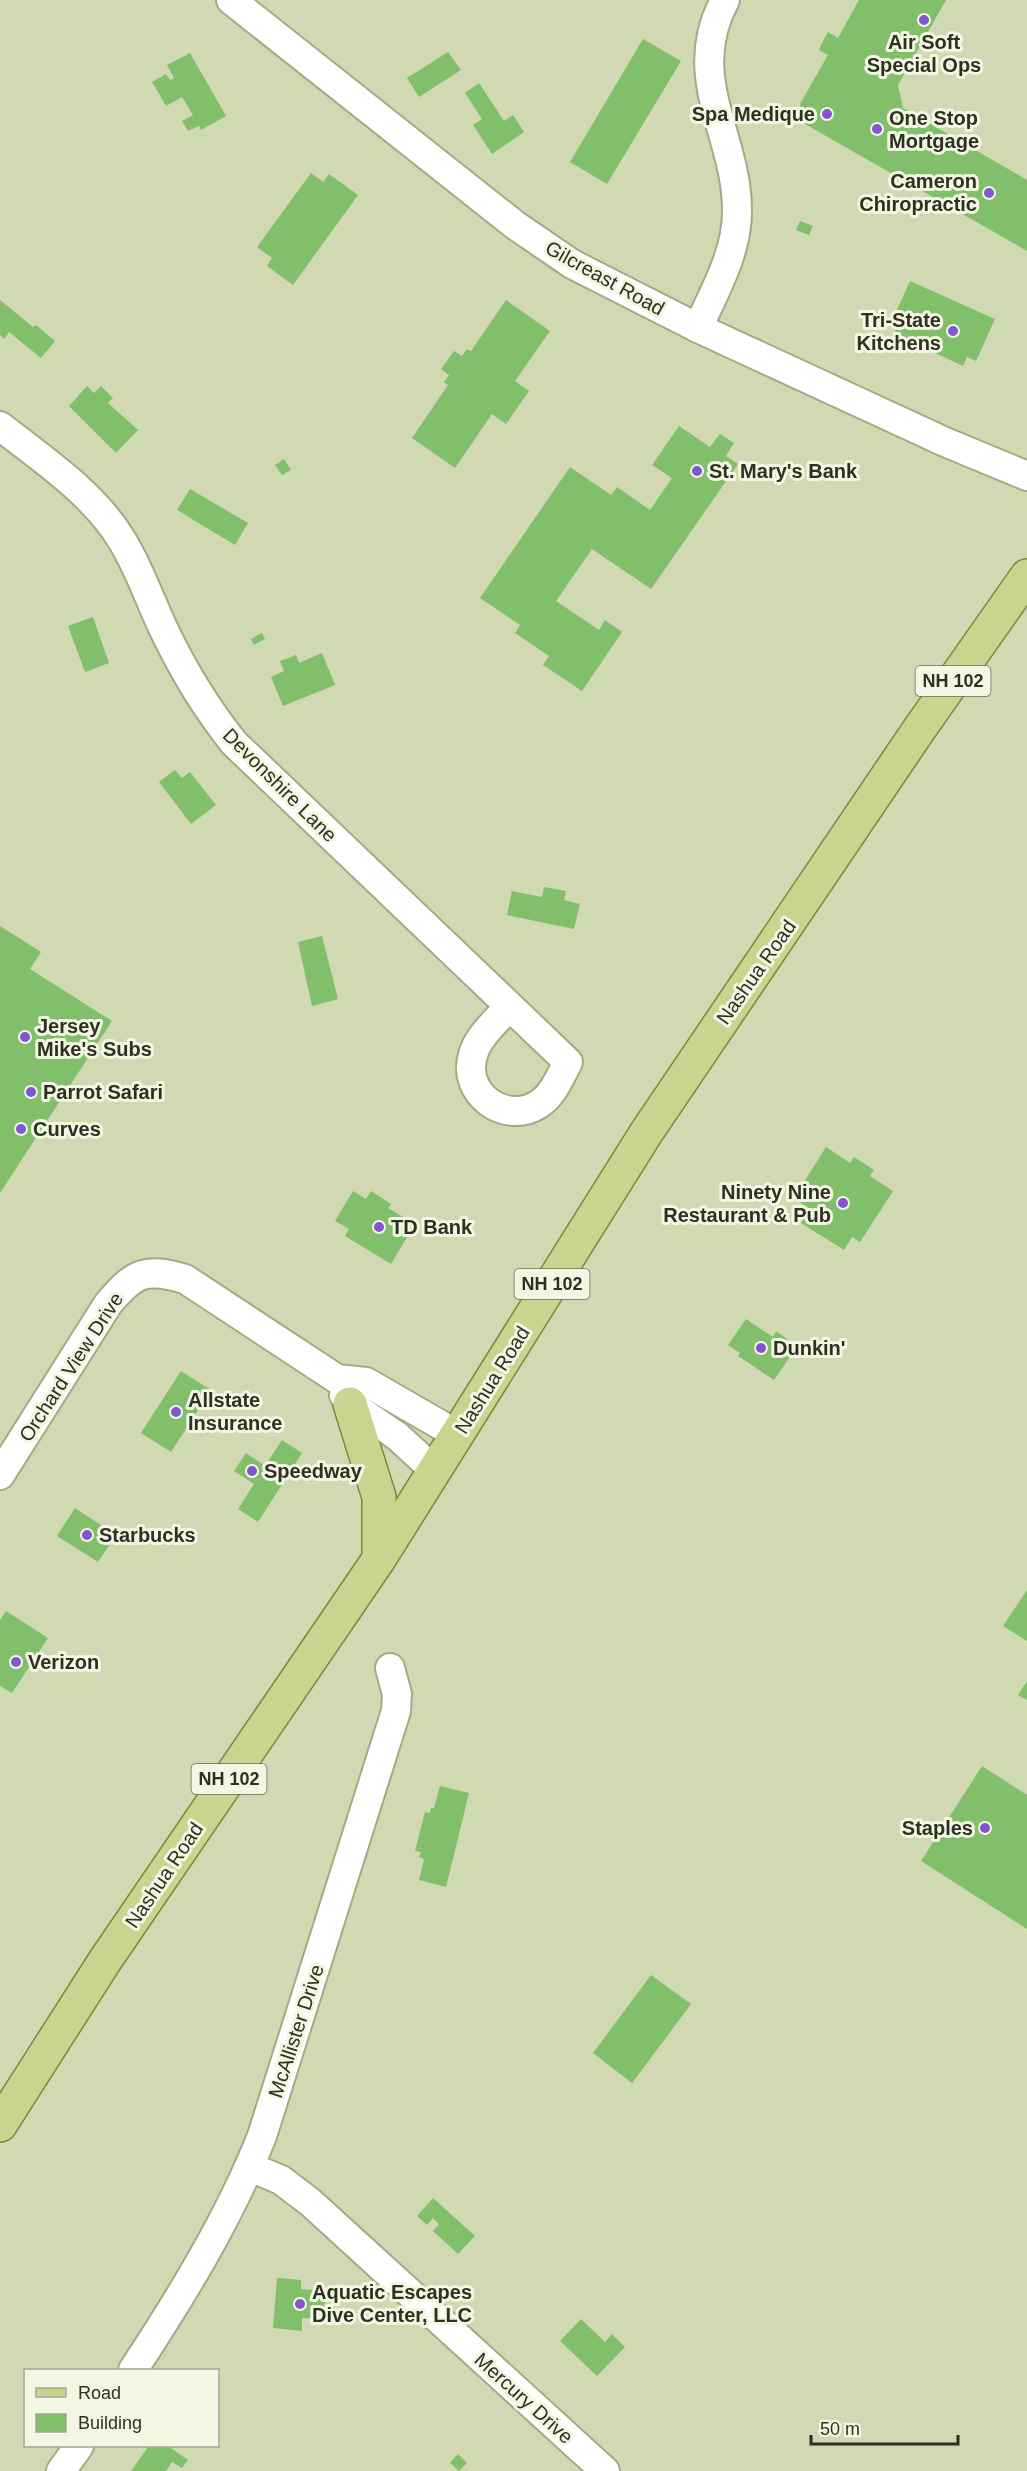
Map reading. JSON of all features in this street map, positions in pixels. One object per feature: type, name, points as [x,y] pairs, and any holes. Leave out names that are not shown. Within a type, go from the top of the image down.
[{"type":"main road","name":"Nashua Road","points":[[0,2125],[104,1962],[379,1559],[646,1133],[918,731],[1027,576]]},
{"type":"main road","points":[[344,1391],[380,1497],[379,1559]]},
{"type":"street","name":"Gilcreast Road","points":[[231,0],[553,251],[633,297],[698,328],[945,442],[1027,476]]},
{"type":"street","points":[[698,328],[729,254],[737,215],[736,190],[711,95],[710,36],[725,0]]},
{"type":"street","name":"Devonshire Lane","points":[[0,426],[70,482],[106,519],[123,541],[181,664],[204,703],[234,743],[509,1006]]},
{"type":"street","name":"Orchard View Drive","points":[[0,1475],[108,1304],[126,1282],[141,1274],[162,1272],[185,1279],[344,1391],[434,1470]]},
{"type":"street","name":"Orchard View Drive","points":[[344,1391],[366,1382],[458,1435]]},
{"type":"street","name":"McAllister Drive","points":[[134,2369],[165,2321],[250,2167],[291,2046],[396,1711],[397,1694],[390,1668]]},
{"type":"street","name":"Mercury Drive","points":[[250,2167],[281,2180],[305,2198],[605,2471]]},
{"type":"street","points":[[61,2471],[78,2447]]},
{"type":"building","points":[[859,0],[946,0],[898,85],[903,108],[1027,180],[1027,251],[805,124],[800,104],[828,55],[819,50],[828,32],[838,38]]},
{"type":"building","points":[[643,39],[681,61],[607,184],[570,162]]},
{"type":"building","points":[[448,52],[461,70],[419,97],[407,78]]},
{"type":"building","points":[[190,53],[226,116],[201,130],[199,126],[188,131],[182,121],[193,115],[182,97],[166,106],[152,82],[166,74],[170,80],[174,78],[167,65]]},
{"type":"building","points":[[479,83],[504,121],[513,115],[524,132],[492,154],[473,125],[482,119],[465,93]]},
{"type":"building","points":[[311,173],[323,182],[329,174],[358,195],[293,285],[267,266],[272,258],[257,247]]},
{"type":"building","points":[[800,221],[813,226],[809,235],[796,230]]},
{"type":"building","points":[[910,281],[995,319],[976,361],[967,357],[963,366],[894,334],[898,325],[891,323]]},
{"type":"building","points":[[0,300],[33,327],[36,325],[55,341],[41,358],[9,332],[4,339],[0,335]]},
{"type":"building","points":[[506,300],[550,331],[515,381],[529,391],[506,424],[492,414],[455,468],[412,438],[448,385],[444,382],[449,375],[441,369],[454,351],[462,356],[467,349],[471,351]]},
{"type":"building","points":[[87,386],[94,393],[101,386],[113,398],[108,403],[138,430],[116,453],[69,406]]},
{"type":"building","points":[[679,426],[710,447],[720,434],[734,443],[726,456],[738,464],[651,589],[592,549],[556,601],[599,630],[605,620],[622,632],[582,691],[543,665],[549,656],[515,633],[520,625],[480,598],[570,467],[611,495],[617,487],[650,510],[672,478],[652,465]]},
{"type":"building","points":[[284,459],[291,470],[282,475],[275,465]]},
{"type":"building","points":[[190,489],[248,523],[235,545],[177,510]]},
{"type":"building","points":[[93,617],[109,663],[85,672],[68,626]]},
{"type":"building","points":[[262,633],[265,639],[254,645],[251,639]]},
{"type":"building","points":[[322,653],[335,685],[283,706],[271,677],[284,671],[280,661],[296,655],[299,663]]},
{"type":"building","points":[[175,770],[182,778],[190,772],[216,805],[191,824],[159,782]]},
{"type":"building","points":[[544,887],[566,891],[564,900],[580,904],[574,929],[507,915],[512,891],[542,897]]},
{"type":"building","points":[[0,926],[41,952],[30,969],[112,1021],[0,1193]]},
{"type":"building","points":[[322,936],[338,999],[312,1006],[298,942]]},
{"type":"building","name":"Ninety Nine Restaurant & Pub","points":[[826,1147],[850,1163],[854,1157],[874,1170],[870,1176],[893,1191],[860,1242],[852,1237],[844,1250],[801,1223],[810,1209],[794,1198]]},
{"type":"building","name":"TD Bank","points":[[353,1191],[366,1199],[371,1191],[391,1204],[388,1208],[415,1224],[391,1264],[345,1236],[349,1229],[335,1221]]},
{"type":"building","name":"Dunkin'","points":[[746,1319],[773,1337],[776,1331],[787,1339],[784,1344],[794,1351],[774,1380],[738,1356],[740,1353],[728,1345]]},
{"type":"building","name":"Allstate Insurance","points":[[181,1371],[211,1390],[171,1452],[141,1433]]},
{"type":"building","points":[[282,1440],[302,1453],[258,1522],[238,1509],[254,1484],[234,1471],[246,1453],[265,1466]]},
{"type":"building","name":"Starbucks","points":[[75,1508],[116,1535],[98,1562],[57,1536]]},
{"type":"building","points":[[1027,1590],[1027,1641],[1003,1626]]},
{"type":"building","name":"Verizon","points":[[6,1611],[48,1638],[12,1693],[0,1686],[0,1620]]},
{"type":"building","points":[[1027,1681],[1027,1700],[1018,1695]]},
{"type":"building","name":"Staples","points":[[982,1766],[1027,1795],[1027,1929],[921,1861]]},
{"type":"building","points":[[440,1786],[469,1793],[446,1887],[419,1880],[424,1859],[419,1857],[421,1852],[415,1851],[425,1812],[430,1813],[431,1808],[434,1808]]},
{"type":"building","points":[[651,1975],[691,2004],[632,2083],[593,2053]]},
{"type":"building","points":[[433,2198],[475,2236],[458,2254],[433,2231],[439,2224],[433,2218],[427,2225],[417,2216]]},
{"type":"building","name":"Aquatic Escapes Dive Center, LLC","points":[[277,2278],[301,2280],[301,2289],[326,2291],[323,2319],[302,2318],[302,2331],[273,2328]]},
{"type":"building","points":[[581,2319],[605,2342],[612,2334],[625,2347],[597,2376],[560,2341]]},
{"type":"building","points":[[148,2447],[169,2447],[188,2460],[182,2468],[172,2462],[166,2471],[131,2471]]},
{"type":"building","points":[[458,2454],[467,2463],[459,2471],[450,2463]]},
{"type":"place","name":"Air Soft Special Ops","points":[[924,20]]},
{"type":"place","name":"Spa Medique","points":[[827,114]]},
{"type":"place","name":"One Stop Mortgage","points":[[877,129]]},
{"type":"place","name":"Cameron Chiropractic","points":[[989,193]]},
{"type":"place","name":"Tri-State Kitchens","points":[[953,331]]},
{"type":"place","name":"St. Mary's Bank","points":[[697,471]]},
{"type":"place","name":"Jersey Mike's Subs","points":[[25,1037]]},
{"type":"place","name":"Parrot Safari","points":[[31,1092]]},
{"type":"place","name":"Curves","points":[[21,1129]]},
{"type":"place","name":"Ninety Nine Restaurant & Pub","points":[[843,1203]]},
{"type":"place","name":"TD Bank","points":[[379,1227]]},
{"type":"place","name":"Dunkin'","points":[[761,1348]]},
{"type":"place","name":"Allstate Insurance","points":[[176,1412]]},
{"type":"place","name":"Speedway","points":[[252,1471]]},
{"type":"place","name":"Starbucks","points":[[87,1535]]},
{"type":"place","name":"Verizon","points":[[16,1662]]},
{"type":"place","name":"Staples","points":[[985,1828]]},
{"type":"place","name":"Aquatic Escapes Dive Center, LLC","points":[[300,2304]]}]
